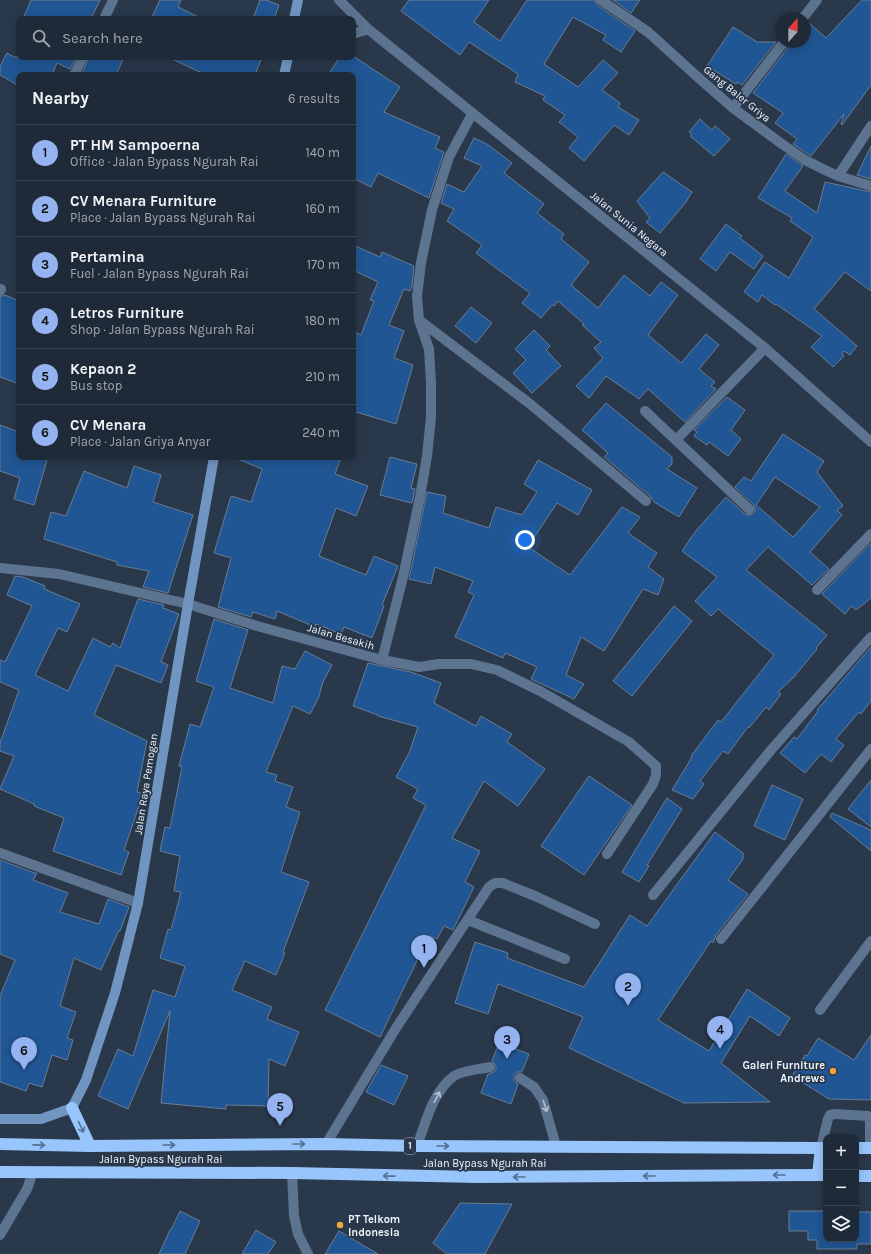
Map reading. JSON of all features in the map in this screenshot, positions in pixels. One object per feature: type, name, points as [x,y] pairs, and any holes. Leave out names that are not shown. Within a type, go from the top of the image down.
[{"type":"highway","points":[[72,1108],[90,1146]]},
{"type":"highway","name":"Jalan Bypass Ngurah Rai","points":[[0,1144],[90,1146],[326,1144],[417,1146],[823,1148]]},
{"type":"highway","points":[[822,1175],[823,1148]]},
{"type":"highway","points":[[859,1148],[871,1148]]},
{"type":"highway","name":"Jalan Bypass Ngurah Rai","points":[[0,1172],[292,1173],[477,1177],[822,1175]]},
{"type":"highway","points":[[859,1176],[871,1176]]},
{"type":"street","points":[[106,16],[114,0]]},
{"type":"street","points":[[295,16],[298,0]]},
{"type":"street","name":"Jalan Sunia Negara","points":[[340,0],[355,16]]},
{"type":"street","name":"Gang Baler Griya","points":[[601,0],[648,32],[734,108],[805,160],[838,176],[871,186]]},
{"type":"street","points":[[808,12],[817,0]]},
{"type":"street","name":"Jalan Sunia Negara","points":[[356,17],[368,30],[765,348],[871,442]]},
{"type":"street","points":[[356,33],[368,30]]},
{"type":"street","points":[[734,108],[779,48]]},
{"type":"street","points":[[76,72],[82,60]]},
{"type":"street","points":[[285,72],[287,60]]},
{"type":"street","points":[[382,660],[405,570],[420,497],[427,456],[431,417],[429,349],[419,320],[417,296],[421,263],[432,210],[449,157],[472,114]]},
{"type":"street","points":[[838,176],[871,126]]},
{"type":"street","points":[[419,320],[530,403],[646,501]]},
{"type":"street","points":[[676,440],[765,348]]},
{"type":"street","points":[[645,411],[750,509]]},
{"type":"street","name":"Jalan Raya Pemogan","points":[[72,1108],[86,1080],[115,993],[138,903],[213,460]]},
{"type":"street","points":[[817,590],[871,534]]},
{"type":"street","name":"Jalan Besakih","points":[[0,568],[59,574],[188,604],[257,626],[382,660],[419,667],[439,664],[471,664],[497,670],[540,691],[628,742],[656,766],[656,775],[653,784],[607,854]]},
{"type":"street","points":[[653,895],[771,750],[871,637]]},
{"type":"street","points":[[721,939],[871,749]]},
{"type":"street","points":[[0,853],[138,903]]},
{"type":"street","points":[[326,1144],[396,1028],[490,887],[495,883],[503,883],[535,896],[594,924]]},
{"type":"street","points":[[468,920],[565,959]]},
{"type":"street","points":[[820,1010],[871,941]]},
{"type":"street","points":[[417,1146],[430,1111],[440,1092],[455,1075],[490,1067]]},
{"type":"street","points":[[520,1078],[534,1087],[543,1100],[556,1146]]},
{"type":"street","points":[[0,1119],[41,1119],[72,1108]]},
{"type":"street","points":[[825,1134],[830,1115],[868,1116],[870,1119],[871,1148]]},
{"type":"street","points":[[0,1235],[27,1188],[33,1172]]},
{"type":"street","points":[[292,1173],[294,1216],[298,1234],[308,1254]]},
{"type":"building","points":[[31,0],[100,0],[92,16],[24,16]]},
{"type":"building","points":[[160,0],[181,0],[178,7],[196,16],[152,16]]},
{"type":"building","points":[[260,0],[266,0],[279,5],[275,16],[254,16]]},
{"type":"building","points":[[409,0],[489,0],[474,22],[500,41],[527,0],[595,0],[597,5],[635,31],[621,52],[603,40],[606,35],[573,17],[544,64],[578,87],[603,60],[618,73],[602,90],[620,103],[618,107],[639,120],[629,135],[614,125],[584,161],[569,148],[578,137],[559,122],[565,115],[543,100],[545,96],[515,82],[518,74],[469,42],[460,55],[401,11]]},
{"type":"building","points":[[613,0],[640,0],[631,13]]},
{"type":"building","points":[[862,0],[871,0],[871,85],[842,125],[844,114],[811,156],[793,144],[797,139],[775,123],[783,113],[753,93],[787,48],[811,48],[811,25],[826,38]]},
{"type":"building","points":[[733,27],[757,42],[775,42],[742,85],[737,82],[736,84],[707,66]]},
{"type":"building","points":[[7,53],[16,57],[16,60],[74,60],[70,69],[57,63],[53,72],[16,72],[16,84],[0,75],[0,66]]},
{"type":"building","points":[[356,58],[400,87],[384,112],[440,137],[435,148],[444,152],[429,198],[378,173],[371,187],[356,180],[356,72],[330,72],[338,60],[356,60]]},
{"type":"building","points":[[88,60],[123,60],[117,72],[83,72]]},
{"type":"building","points":[[174,60],[261,60],[256,72],[200,72]]},
{"type":"building","points":[[700,119],[712,130],[715,126],[730,139],[714,156],[690,136],[692,134],[689,132]]},
{"type":"building","points":[[474,138],[487,144],[512,163],[504,173],[544,204],[537,213],[564,234],[561,239],[589,262],[571,285],[598,308],[624,275],[650,296],[661,282],[678,295],[648,335],[681,363],[706,334],[719,345],[699,369],[715,382],[711,386],[716,389],[685,422],[648,389],[639,399],[606,376],[589,398],[576,386],[603,358],[594,348],[601,342],[582,325],[584,324],[558,301],[554,306],[552,305],[541,318],[522,303],[530,293],[476,253],[482,245],[447,221],[454,209],[441,203],[447,184],[464,192],[482,166],[464,158]]},
{"type":"building","points":[[871,146],[871,179],[857,175]]},
{"type":"building","points":[[786,154],[803,166],[785,191],[817,213],[825,182],[871,192],[871,291],[845,272],[814,309],[857,346],[850,355],[844,351],[842,354],[844,356],[833,367],[811,347],[822,336],[762,295],[758,302],[744,292],[765,262],[789,278],[813,237],[790,221],[792,218],[758,198]]},
{"type":"building","points":[[663,172],[692,192],[686,202],[660,233],[646,222],[650,218],[637,201]]},
{"type":"building","points":[[726,224],[742,236],[740,238],[763,256],[754,269],[730,252],[716,271],[700,259]]},
{"type":"building","points":[[356,246],[380,257],[382,252],[414,266],[410,291],[404,289],[389,325],[404,331],[394,358],[413,365],[396,424],[356,412],[356,332],[361,335],[374,301],[370,300],[378,282],[356,271]]},
{"type":"building","points":[[5,295],[16,300],[16,383],[0,377],[0,297]]},
{"type":"building","points":[[471,307],[492,323],[476,343],[455,326]]},
{"type":"building","points":[[534,330],[550,346],[546,350],[561,366],[532,393],[513,373],[526,360],[515,349]]},
{"type":"building","points":[[727,397],[745,410],[731,430],[741,439],[728,456],[709,442],[707,445],[694,436],[697,432],[694,430]]},
{"type":"building","points":[[606,403],[672,457],[672,464],[667,469],[697,488],[679,517],[654,502],[650,496],[604,457],[608,453],[582,430]]},
{"type":"building","points":[[0,425],[16,431],[16,460],[47,460],[34,505],[14,499],[20,478],[0,471]]},
{"type":"building","points":[[783,434],[824,461],[817,472],[843,506],[837,510],[842,515],[810,552],[829,569],[812,585],[768,547],[746,570],[827,635],[793,678],[778,692],[781,694],[769,710],[766,707],[749,728],[748,727],[728,754],[723,751],[700,781],[704,784],[693,799],[672,790],[692,757],[691,756],[718,720],[721,722],[774,655],[718,609],[711,616],[695,601],[717,577],[682,551],[695,532],[726,497],[745,514],[750,515],[754,513],[754,505],[735,487],[744,477],[751,481]],"holes":[[[775,477],[820,507],[793,537],[756,505]]]},
{"type":"building","points":[[390,457],[417,464],[411,488],[415,489],[412,503],[380,495]]},
{"type":"building","points":[[240,460],[340,460],[335,474],[368,486],[356,516],[336,508],[319,556],[366,575],[374,556],[398,566],[382,605],[384,606],[372,638],[344,627],[341,634],[316,624],[315,627],[277,611],[275,619],[253,612],[251,617],[218,607],[231,558],[214,553],[231,496],[251,502],[262,469]]},
{"type":"building","points":[[538,460],[592,490],[578,515],[557,503],[528,547],[570,575],[622,507],[640,517],[628,533],[657,553],[648,567],[664,579],[658,595],[643,589],[604,651],[581,637],[566,675],[584,684],[574,699],[531,679],[537,667],[505,653],[503,658],[455,637],[474,595],[468,592],[473,581],[435,567],[431,584],[409,579],[427,492],[446,496],[443,513],[489,528],[496,507],[522,515],[537,492],[524,484]]},
{"type":"building","points":[[134,466],[161,475],[153,502],[193,515],[168,593],[143,587],[149,571],[117,565],[117,562],[44,539],[51,512],[66,516],[84,471],[127,488]]},
{"type":"building","points":[[871,543],[871,598],[856,610],[851,606],[845,614],[822,594]]},
{"type":"building","points":[[15,576],[23,577],[45,586],[44,589],[80,604],[67,632],[58,628],[35,675],[68,691],[93,638],[110,647],[113,643],[120,648],[138,599],[164,605],[163,608],[179,614],[161,662],[168,665],[161,683],[116,665],[94,715],[147,741],[137,792],[143,794],[124,850],[129,852],[121,875],[53,851],[64,818],[34,806],[34,804],[0,789],[14,756],[0,751],[0,743],[19,690],[0,682],[0,660],[5,662],[32,606],[7,595]]},
{"type":"building","points":[[674,606],[692,621],[632,696],[613,681]]},
{"type":"building","points":[[214,619],[248,630],[230,688],[273,703],[282,666],[295,669],[305,651],[332,665],[323,682],[318,699],[310,714],[293,706],[266,772],[277,775],[275,781],[293,787],[286,807],[300,812],[281,872],[309,882],[276,975],[245,961],[232,990],[272,1007],[267,1019],[299,1032],[285,1066],[269,1059],[268,1106],[226,1105],[226,1109],[161,1103],[170,1011],[128,1109],[98,1096],[118,1049],[133,1056],[153,990],[175,997],[185,966],[160,958],[168,929],[171,930],[181,892],[174,891],[180,856],[160,851],[165,827],[170,828],[182,767],[179,766],[190,724],[200,727],[214,687],[196,681]]},
{"type":"building","points":[[871,647],[871,701],[861,714],[859,712],[836,739],[844,745],[831,762],[821,754],[805,773],[780,753],[794,737],[797,739],[818,711],[817,710]]},
{"type":"building","points":[[368,663],[411,672],[441,683],[434,703],[476,726],[481,716],[512,734],[507,742],[545,769],[518,806],[484,781],[452,838],[480,851],[465,882],[474,887],[453,930],[444,926],[437,939],[429,936],[380,1037],[325,1010],[426,805],[413,798],[418,789],[396,777],[409,753],[418,727],[378,716],[353,706]]},
{"type":"building","points":[[589,776],[632,805],[584,875],[541,846]]},
{"type":"building","points":[[871,780],[871,827],[848,809]]},
{"type":"building","points":[[772,785],[803,799],[785,840],[754,826]]},
{"type":"building","points":[[667,798],[682,809],[647,865],[649,866],[639,882],[622,872]]},
{"type":"building","points":[[832,813],[871,830],[871,851],[830,817]]},
{"type":"building","points":[[715,832],[743,853],[743,859],[728,880],[748,894],[716,935],[713,943],[711,941],[658,1020],[709,1051],[747,989],[790,1018],[779,1036],[750,1016],[721,1063],[770,1102],[684,1103],[569,1048],[583,1017],[498,984],[488,1014],[455,1003],[475,942],[508,953],[507,958],[584,987],[630,915],[647,926]]},
{"type":"building","points":[[0,860],[37,873],[33,880],[68,893],[60,912],[99,924],[108,899],[129,907],[120,931],[119,930],[101,970],[74,958],[60,1006],[76,1012],[67,1038],[73,1040],[67,1060],[52,1055],[42,1087],[29,1083],[26,1091],[0,1082],[0,996],[15,960],[0,954]]},
{"type":"building","name":"Galeri Furniture Andrews","points":[[871,1035],[871,1100],[829,1099],[792,1076],[818,1038],[854,1060]]},
{"type":"building","points":[[499,1043],[529,1054],[522,1072],[517,1072],[514,1075],[514,1081],[518,1084],[511,1104],[481,1093],[488,1074],[494,1072],[496,1069],[496,1065],[492,1061]]},
{"type":"building","points":[[381,1065],[408,1076],[394,1105],[366,1092]]},
{"type":"building","points":[[460,1203],[512,1204],[485,1254],[447,1254],[433,1243]]},
{"type":"building","points":[[180,1211],[200,1221],[185,1254],[159,1254],[170,1230]]},
{"type":"building","points":[[789,1211],[823,1211],[823,1242],[859,1242],[859,1212],[871,1212],[871,1244],[857,1244],[857,1249],[817,1249],[817,1240],[808,1240],[808,1231],[789,1231]]},
{"type":"building","points":[[256,1230],[276,1242],[268,1254],[242,1254]]},
{"type":"building","points":[[339,1231],[378,1254],[325,1254]]},
{"type":"place","name":"PT HM Sampoerna","points":[[424,968]]},
{"type":"place","name":"CV Menara Furniture","points":[[628,1006]]},
{"type":"place","name":"Letros Furniture","points":[[720,1049]]},
{"type":"place","name":"Pertamina","points":[[507,1059]]},
{"type":"place","name":"CV Menara","points":[[24,1070]]},
{"type":"place","name":"Galeri Furniture Andrews","points":[[833,1071]]},
{"type":"place","name":"Kepaon 2","points":[[280,1126]]},
{"type":"place","name":"PT Telkom Indonesia","points":[[340,1225]]}]
